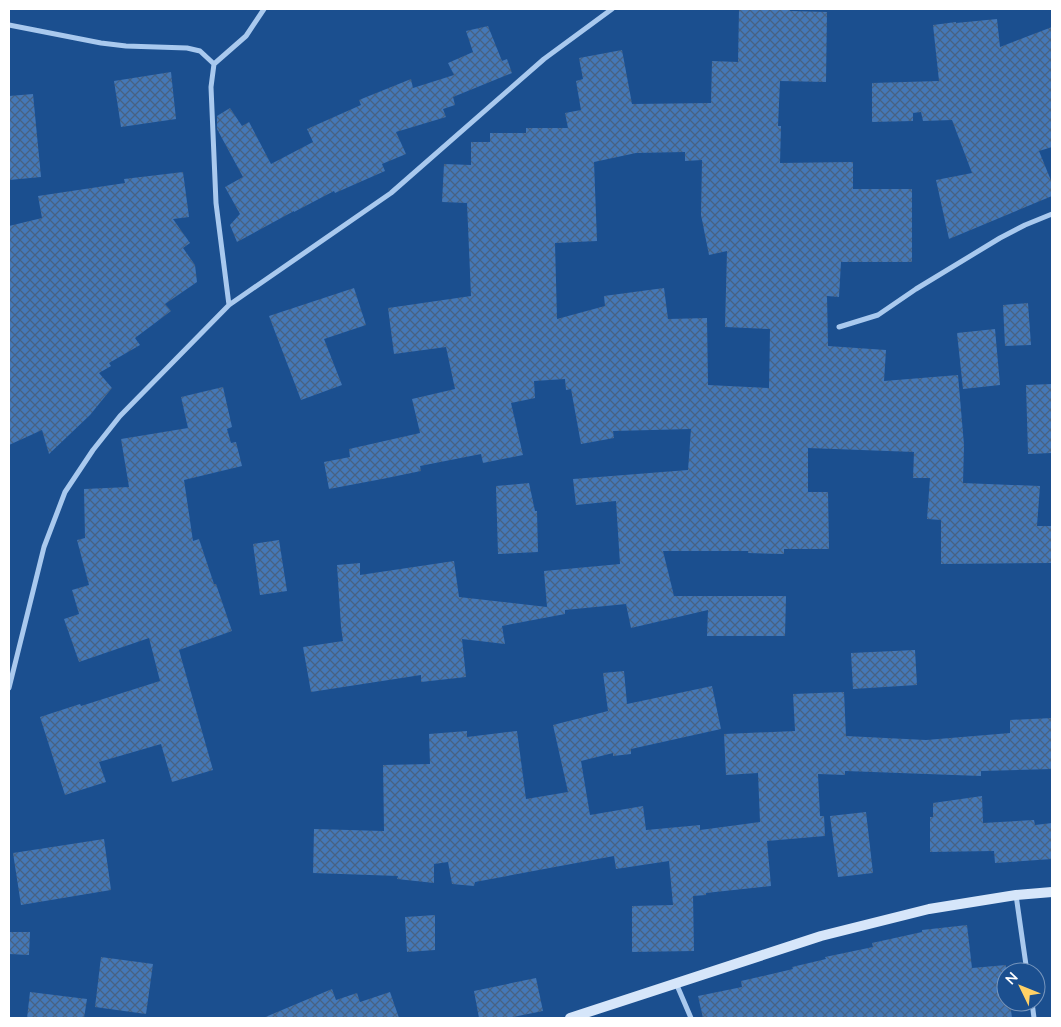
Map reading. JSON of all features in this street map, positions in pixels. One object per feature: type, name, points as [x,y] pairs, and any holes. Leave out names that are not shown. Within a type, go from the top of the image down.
[{"type":"street","points":[[229,305],[216,203],[211,87],[214,64],[246,36],[264,9]]},
{"type":"street","points":[[9,688],[44,547],[65,492],[120,416],[229,305],[391,193],[544,59],[612,9]]},
{"type":"street","points":[[9,25],[101,43],[126,46],[187,48],[200,51],[214,64]]},
{"type":"street","points":[[839,327],[878,314],[1000,238],[1052,214]]},
{"type":"street","points":[[570,1018],[821,936],[929,909],[1052,892]]},
{"type":"street","points":[[1016,896],[1026,962]]},
{"type":"street","points":[[676,983],[691,1018]]},
{"type":"building","points":[[739,9],[790,9],[790,11],[827,12],[826,82],[780,81],[778,126],[781,126],[780,163],[853,162],[853,189],[912,189],[912,262],[841,262],[839,297],[827,296],[828,346],[886,350],[884,381],[958,375],[964,445],[963,483],[1040,486],[1037,526],[1052,526],[1052,563],[941,564],[941,520],[927,519],[930,478],[913,478],[914,452],[808,448],[808,492],[828,492],[829,549],[784,549],[784,554],[748,553],[748,551],[663,551],[674,596],[786,596],[785,636],[707,636],[708,610],[631,628],[626,604],[565,610],[565,614],[502,626],[505,644],[462,639],[466,677],[421,682],[421,675],[311,692],[303,647],[343,641],[337,565],[360,563],[360,575],[454,561],[459,597],[547,607],[544,571],[620,564],[616,501],[576,505],[573,479],[688,470],[691,429],[613,431],[614,438],[581,444],[571,389],[566,390],[565,379],[534,381],[535,398],[511,403],[523,455],[483,463],[481,454],[420,466],[421,471],[329,489],[324,462],[350,457],[349,449],[420,433],[412,399],[455,389],[446,347],[394,354],[388,308],[471,296],[467,203],[442,202],[444,164],[471,165],[471,142],[490,142],[490,133],[526,133],[526,128],[568,128],[565,113],[581,110],[576,81],[583,79],[579,58],[622,50],[632,104],[711,103],[712,61],[738,62]],"holes":[[[685,152],[685,161],[702,160],[701,215],[709,255],[727,251],[725,327],[770,329],[769,388],[708,385],[707,318],[668,319],[664,288],[604,296],[605,306],[557,319],[555,243],[597,241],[594,162],[636,153]]]},
{"type":"building","points":[[997,19],[1000,47],[1052,27],[1052,147],[1039,151],[1052,183],[1052,196],[949,239],[936,180],[972,173],[952,120],[923,121],[921,112],[913,113],[913,121],[872,122],[872,83],[939,81],[933,25]]},
{"type":"building","points":[[488,26],[502,61],[507,59],[512,73],[453,97],[455,105],[443,109],[446,117],[396,132],[406,154],[382,164],[385,171],[335,193],[334,191],[237,242],[230,225],[240,214],[225,187],[243,177],[217,129],[217,116],[230,108],[242,126],[249,122],[271,164],[313,142],[307,129],[361,105],[359,100],[411,79],[413,88],[454,75],[448,63],[473,52],[466,31]]},
{"type":"building","points":[[171,72],[176,119],[121,127],[114,81]]},
{"type":"building","points":[[33,94],[41,177],[9,180],[9,96]]},
{"type":"building","points":[[183,172],[189,217],[173,219],[190,243],[183,248],[195,265],[197,282],[165,304],[171,311],[135,338],[140,345],[109,363],[111,366],[99,373],[112,388],[90,415],[49,454],[42,430],[9,445],[9,226],[42,218],[38,196],[125,183],[124,179]]},
{"type":"building","points":[[354,288],[366,325],[324,339],[342,385],[301,400],[269,316]]},
{"type":"building","points":[[1028,303],[1031,345],[1005,346],[1003,305]]},
{"type":"building","points":[[995,329],[1000,385],[963,389],[957,333]]},
{"type":"building","points":[[1052,384],[1052,453],[1028,454],[1026,385]]},
{"type":"building","points":[[223,387],[232,427],[227,429],[231,443],[236,442],[242,466],[184,480],[193,541],[199,539],[232,631],[179,650],[213,770],[172,782],[161,744],[99,762],[106,782],[65,795],[40,717],[160,681],[149,638],[79,662],[64,619],[79,614],[72,590],[89,585],[77,540],[85,538],[84,489],[129,487],[121,439],[188,428],[181,397]]},
{"type":"building","points":[[529,483],[535,511],[537,511],[538,552],[498,554],[496,486]]},
{"type":"building","points":[[279,540],[287,591],[260,595],[253,544]]},
{"type":"building","points":[[915,650],[917,685],[853,689],[851,653]]},
{"type":"building","points":[[624,671],[627,704],[712,686],[721,729],[631,749],[631,754],[613,756],[613,753],[581,761],[590,815],[643,806],[646,830],[700,825],[700,830],[760,822],[758,773],[726,775],[724,734],[795,731],[793,694],[844,692],[846,736],[926,740],[1010,733],[1010,720],[1052,718],[1052,769],[981,771],[981,776],[845,771],[845,775],[818,774],[820,816],[824,816],[825,836],[767,841],[771,886],[693,896],[694,951],[632,952],[632,906],[673,905],[669,861],[616,869],[614,856],[475,882],[474,886],[452,884],[448,862],[434,864],[434,883],[397,879],[398,876],[313,873],[314,829],[384,831],[383,765],[430,764],[429,734],[467,731],[467,737],[517,731],[526,799],[568,792],[553,725],[608,711],[603,673]]},
{"type":"building","points":[[982,796],[983,823],[1034,820],[1035,825],[1052,823],[1052,859],[995,863],[994,851],[930,852],[930,817],[933,817],[933,803]]},
{"type":"building","points":[[866,812],[873,873],[838,877],[830,816]]},
{"type":"building","points":[[104,839],[111,890],[21,905],[13,853]]},
{"type":"building","points":[[435,915],[435,950],[407,952],[405,917]]},
{"type":"building","points":[[967,925],[972,968],[996,966],[996,1012],[1011,1012],[1012,1018],[703,1018],[698,996],[742,987],[741,981],[793,969],[792,967],[826,959],[825,957],[873,947],[872,943],[922,932],[922,930]]},
{"type":"building","points":[[9,932],[30,932],[29,955],[9,954]]},
{"type":"building","points":[[101,957],[153,964],[146,1014],[95,1007]]},
{"type":"building","points":[[536,978],[543,1011],[508,1018],[479,1018],[474,991]]},
{"type":"building","points":[[332,989],[336,1000],[357,993],[360,1002],[390,992],[399,1018],[263,1018]]},
{"type":"building","points":[[30,992],[87,999],[84,1018],[27,1018]]}]
